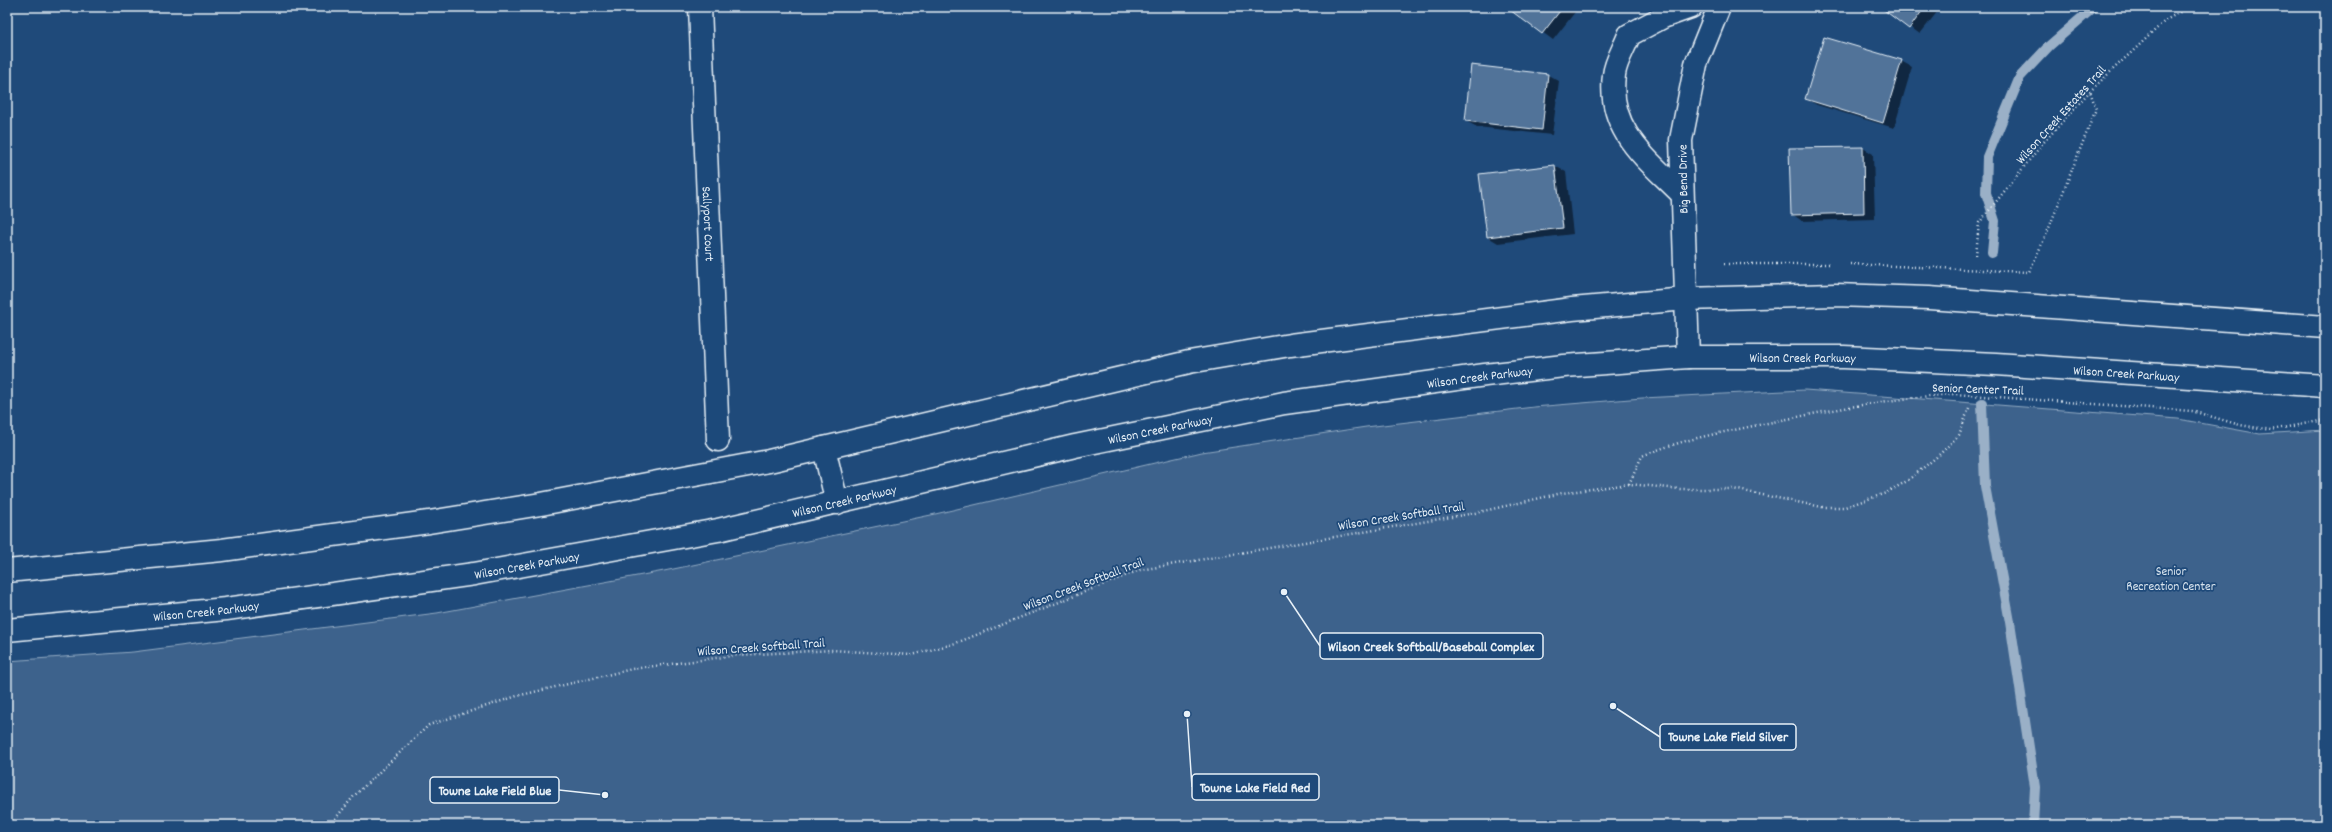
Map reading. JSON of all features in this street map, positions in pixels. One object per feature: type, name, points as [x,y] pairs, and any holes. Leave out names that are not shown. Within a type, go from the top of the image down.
[{"type":"main road","name":"Sallyport Court","points":[[700,7],[718,440]]},
{"type":"main road","points":[[1681,193],[1631,144],[1616,114],[1614,74],[1629,35],[1663,17],[1691,7]]},
{"type":"main road","name":"Big Bend Drive","points":[[1688,357],[1681,193],[1681,140],[1696,64],[1720,7]]},
{"type":"main road","points":[[7,570],[222,550],[429,522],[649,484],[824,448],[1189,362],[1254,350],[1572,309],[1686,299],[1836,295],[1913,298],[2325,327]]},
{"type":"main road","name":"Wilson Creek Parkway","points":[[7,630],[226,609],[474,574],[704,533],[838,503],[1074,446],[1284,403],[1493,374],[1688,357],[1844,357],[1928,360],[2325,386]]},
{"type":"main road","points":[[824,448],[838,503]]},
{"type":"path","name":"Wilson Creek Estates Trail","points":[[1976,255],[1979,223],[2043,143],[2090,91],[2166,20],[2189,7]]},
{"type":"path","points":[[1845,264],[2029,272],[2047,233],[2096,109],[2090,91]]},
{"type":"path","points":[[1724,264],[1837,264]]},
{"type":"path","name":"Senior Center Trail","points":[[1628,484],[1642,456],[1671,444],[1841,408],[1916,396],[1955,394],[2192,411],[2240,425],[2271,430],[2325,420]]},
{"type":"path","name":"Wilson Creek Softball Trail","points":[[330,825],[354,796],[429,725],[517,696],[632,669],[739,655],[833,650],[912,655],[956,643],[1140,570],[1475,513],[1562,492],[1628,484],[1680,489],[1733,489],[1822,507],[1845,507],[1886,493],[1907,481],[1939,455],[1959,435],[1969,408]]},
{"type":"green space","name":"Senior Recreation Center","points":[[1805,390],[2178,419],[2260,434],[2325,430],[2325,825],[7,825],[7,661],[133,652],[437,613],[664,571],[931,515],[1202,452],[1366,427],[1534,407],[1642,398]]},
{"type":"building","points":[[1506,7],[1563,7],[1542,34]]},
{"type":"building","points":[[1880,7],[1925,7],[1909,29]]},
{"type":"building","points":[[1824,37],[1902,60],[1883,123],[1805,99]]},
{"type":"building","points":[[1471,65],[1548,74],[1542,130],[1465,121]]},
{"type":"building","points":[[1863,147],[1864,213],[1791,215],[1789,148]]},
{"type":"building","points":[[1555,165],[1563,228],[1487,237],[1479,174]]},
{"type":"waterway","points":[[1992,253],[1995,221],[1986,193],[1987,157],[2020,77],[2049,46],[2094,7]]},
{"type":"waterway","points":[[1982,403],[1985,486],[2010,622],[2035,787],[2033,825]]},
{"type":"place","name":"Wilson Creek Softball/Baseball Complex","points":[[1284,592]]},
{"type":"place","name":"Towne Lake Field Silver","points":[[1613,706]]},
{"type":"place","name":"Towne Lake Field Red","points":[[1187,714]]},
{"type":"place","name":"Towne Lake Field Blue","points":[[605,795]]}]
